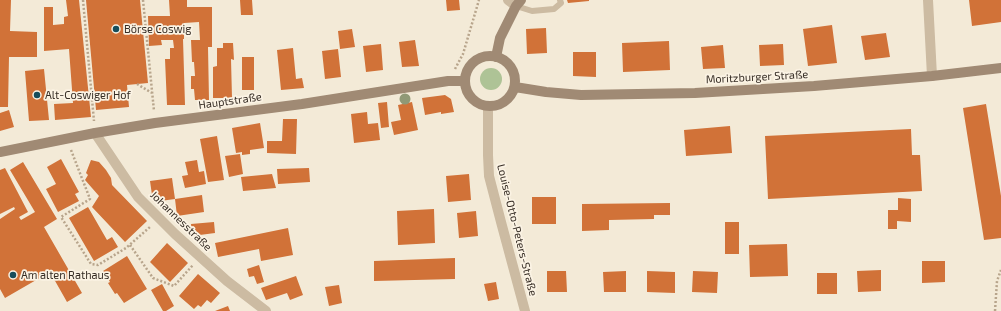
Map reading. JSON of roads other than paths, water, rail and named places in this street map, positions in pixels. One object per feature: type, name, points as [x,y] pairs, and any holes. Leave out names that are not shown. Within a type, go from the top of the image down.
[{"type":"main road","points":[[496,57],[500,38],[515,2]]},
{"type":"main road","points":[[489,56],[496,57],[504,60],[509,65],[515,79],[515,87],[512,94],[502,104],[495,106],[481,105],[474,101],[466,89],[466,74],[475,61],[489,56]]},
{"type":"main road","name":"Moritzburger Straße","points":[[515,87],[546,92],[581,95],[695,93],[814,86],[932,76],[1001,68]]},
{"type":"main road","name":"Hauptstraße","points":[[0,152],[95,133],[155,123],[302,104],[448,81],[465,81]]},
{"type":"street","points":[[928,0],[932,76]]},
{"type":"street","name":"Louise-Otto-Peters-Straße","points":[[488,106],[488,155],[490,176],[525,311]]},
{"type":"street","name":"Johannesstraße","points":[[95,133],[138,197],[175,234],[227,282],[266,311]]},
{"type":"lane","points":[[515,2],[532,11],[554,9],[561,3],[560,0]]},
{"type":"place","name":"Börse Coswig","points":[[116,29]]},
{"type":"place","name":"Alt-Coswiger Hof","points":[[37,95]]},
{"type":"place","name":"Am alten Rathaus","points":[[13,275]]}]
